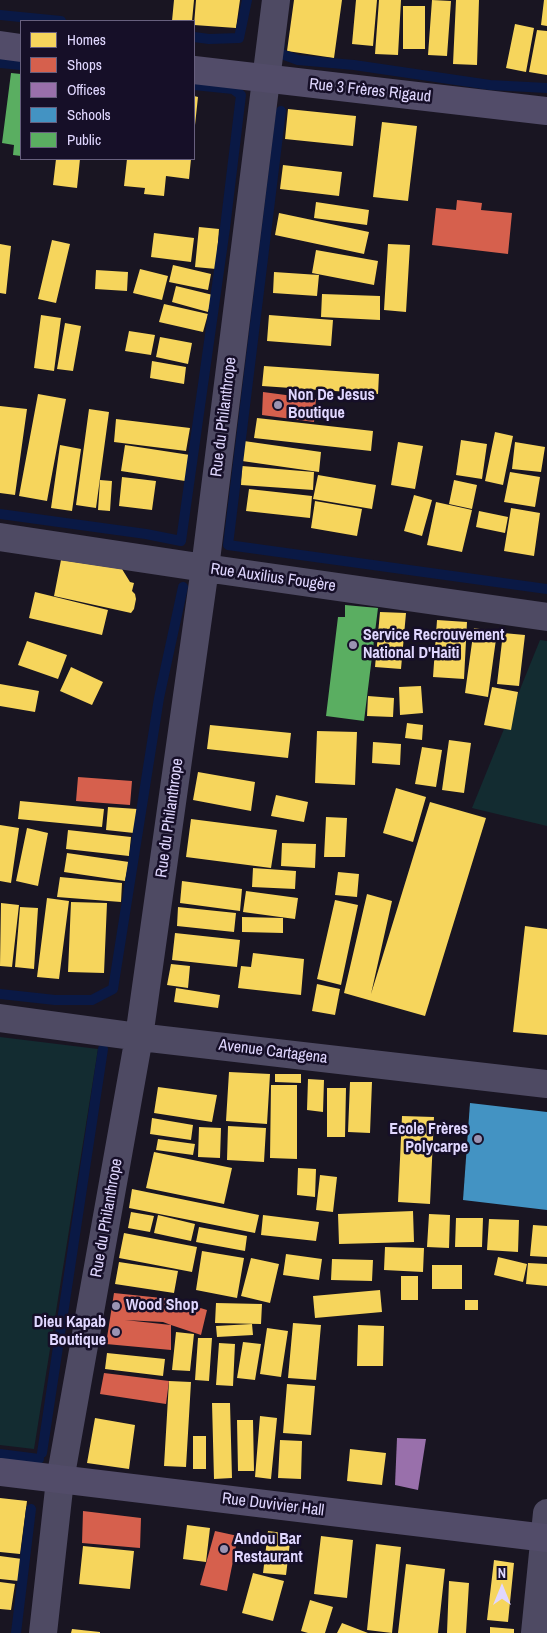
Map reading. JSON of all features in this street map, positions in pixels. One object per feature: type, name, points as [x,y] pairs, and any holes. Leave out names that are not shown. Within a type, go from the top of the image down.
[{"type":"street","name":"Rue du Philanthrope","points":[[43,1633],[60,1480],[139,1037],[205,568],[276,0]]},
{"type":"street","points":[[0,45],[20,48]]},
{"type":"street","name":"Rue 3 Frères Rigaud","points":[[195,70],[547,111]]},
{"type":"street","name":"Rue Auxilius Fougère","points":[[0,537],[547,617]]},
{"type":"street","name":"Avenue Cartagena","points":[[0,1018],[139,1037],[547,1084]]},
{"type":"street","name":"Rue Duvivier Hall","points":[[0,1472],[60,1480],[546,1530]]},
{"type":"street","points":[[535,1633],[546,1530]]},
{"type":"green space","points":[[540,640],[547,641],[547,826],[472,808]]},
{"type":"green space","points":[[0,1037],[98,1049],[34,1449],[0,1445]]},
{"type":"building: Homes","points":[[174,0],[194,0],[192,20],[172,20]]},
{"type":"building: Homes","points":[[196,0],[240,0],[236,28],[195,25]]},
{"type":"building: Homes","points":[[294,0],[342,0],[334,58],[287,51]]},
{"type":"building: Homes","points":[[356,0],[377,0],[373,46],[352,44]]},
{"type":"building: Homes","points":[[379,0],[401,0],[398,55],[375,54]]},
{"type":"building: Homes","points":[[432,0],[451,1],[447,56],[428,55]]},
{"type":"building: Homes","points":[[456,0],[479,0],[477,65],[453,64]]},
{"type":"building: Homes","points":[[544,0],[547,0],[547,26],[541,25]]},
{"type":"building: Homes","points":[[403,6],[425,6],[425,49],[403,49]]},
{"type":"building: Homes","points":[[515,24],[534,28],[526,72],[506,68]]},
{"type":"building: Homes","points":[[537,30],[547,31],[547,75],[529,72]]},
{"type":"building: Homes","points":[[195,96],[198,97],[195,125]]},
{"type":"building: Homes","points":[[288,109],[356,116],[353,146],[285,139]]},
{"type":"building: Homes","points":[[382,122],[417,126],[408,201],[373,197]]},
{"type":"building: Homes","points":[[56,160],[80,160],[77,188],[53,185]]},
{"type":"building: Homes","points":[[127,160],[191,160],[189,179],[166,176],[164,196],[144,194],[145,188],[124,186]]},
{"type":"building: Homes","points":[[283,165],[342,172],[339,196],[280,189]]},
{"type":"building: Homes","points":[[316,202],[369,210],[367,225],[314,218]]},
{"type":"building: Homes","points":[[279,213],[369,232],[364,254],[275,235]]},
{"type":"building: Homes","points":[[199,227],[219,229],[216,269],[195,267]]},
{"type":"building: Homes","points":[[154,233],[194,238],[191,262],[151,257]]},
{"type":"building: Homes","points":[[52,240],[70,244],[56,303],[38,299]]},
{"type":"building: Homes","points":[[0,244],[11,246],[6,294],[0,293]]},
{"type":"building: Homes","points":[[388,244],[410,245],[406,312],[384,310]]},
{"type":"building: Homes","points":[[316,250],[378,261],[374,285],[312,273]]},
{"type":"building: Homes","points":[[173,265],[211,274],[208,290],[169,282]]},
{"type":"building: Homes","points":[[140,269],[168,276],[162,300],[133,293]]},
{"type":"building: Homes","points":[[96,270],[128,272],[127,291],[95,289]]},
{"type":"building: Homes","points":[[274,272],[319,275],[317,296],[273,293]]},
{"type":"building: Homes","points":[[176,286],[213,295],[208,312],[172,302]]},
{"type":"building: Homes","points":[[322,294],[380,296],[380,320],[321,317]]},
{"type":"building: Homes","points":[[164,304],[208,314],[203,332],[159,322]]},
{"type":"building: Homes","points":[[41,315],[61,318],[54,371],[34,368]]},
{"type":"building: Homes","points":[[269,315],[333,320],[331,346],[267,341]]},
{"type":"building: Homes","points":[[65,323],[81,326],[73,371],[57,369]]},
{"type":"building: Homes","points":[[129,331],[155,335],[151,355],[125,351]]},
{"type":"building: Homes","points":[[160,337],[192,343],[188,364],[156,357]]},
{"type":"building: Homes","points":[[152,361],[186,367],[184,384],[150,378]]},
{"type":"building: Homes","points":[[264,366],[379,374],[378,394],[262,386]]},
{"type":"building: Homes","points":[[38,394],[66,399],[47,501],[19,496]]},
{"type":"building: Homes","points":[[0,406],[27,409],[15,495],[0,493]]},
{"type":"building: Homes","points":[[89,409],[109,412],[96,508],[76,505]]},
{"type":"building: Homes","points":[[257,418],[373,431],[371,451],[254,438]]},
{"type":"building: Homes","points":[[116,419],[190,428],[186,451],[114,442]]},
{"type":"building: Homes","points":[[495,432],[513,436],[503,485],[485,481]]},
{"type":"building: Homes","points":[[461,440],[487,444],[482,479],[456,475]]},
{"type":"building: Homes","points":[[244,441],[321,452],[319,472],[242,461]]},
{"type":"building: Homes","points":[[398,442],[423,446],[415,489],[391,485]]},
{"type":"building: Homes","points":[[515,442],[545,447],[541,472],[512,469]]},
{"type":"building: Homes","points":[[60,445],[81,449],[72,511],[51,508]]},
{"type":"building: Homes","points":[[125,445],[190,455],[185,481],[121,471]]},
{"type":"building: Homes","points":[[242,466],[314,472],[313,490],[241,485]]},
{"type":"building: Homes","points":[[510,472],[540,477],[535,507],[504,502]]},
{"type":"building: Homes","points":[[318,475],[376,485],[372,509],[313,499]]},
{"type":"building: Homes","points":[[122,477],[156,481],[152,510],[119,506]]},
{"type":"building: Homes","points":[[100,480],[112,481],[110,511],[98,510]]},
{"type":"building: Homes","points":[[454,480],[477,485],[472,509],[449,504]]},
{"type":"building: Homes","points":[[249,489],[312,496],[310,518],[246,511]]},
{"type":"building: Homes","points":[[414,495],[432,500],[422,536],[404,531]]},
{"type":"building: Homes","points":[[315,501],[362,509],[357,536],[311,528]]},
{"type":"building: Homes","points":[[436,502],[472,510],[462,552],[427,545]]},
{"type":"building: Homes","points":[[511,508],[540,513],[534,556],[504,551]]},
{"type":"building: Homes","points":[[479,511],[508,517],[505,533],[476,527]]},
{"type":"building: Homes","points":[[61,560],[122,569],[130,582],[134,583],[132,591],[136,599],[134,609],[131,613],[54,596]]},
{"type":"building: Homes","points":[[35,592],[108,610],[102,635],[29,618]]},
{"type":"building: Homes","points":[[380,612],[406,613],[401,669],[375,667]]},
{"type":"building: Homes","points":[[437,620],[467,622],[464,679],[433,677]]},
{"type":"building: Homes","points":[[474,628],[497,632],[488,697],[465,693]]},
{"type":"building: Homes","points":[[503,633],[525,635],[519,686],[497,684]]},
{"type":"building: Homes","points":[[27,641],[67,655],[58,679],[18,665]]},
{"type":"building: Homes","points":[[71,667],[103,682],[92,705],[60,691]]},
{"type":"building: Homes","points":[[0,684],[39,691],[35,712],[0,706]]},
{"type":"building: Homes","points":[[421,686],[423,713],[400,715],[399,687]]},
{"type":"building: Homes","points":[[492,687],[518,692],[511,730],[484,725]]},
{"type":"building: Homes","points":[[368,696],[394,698],[393,717],[367,716]]},
{"type":"building: Homes","points":[[407,723],[423,725],[422,740],[405,738]]},
{"type":"building: Homes","points":[[210,725],[291,733],[288,758],[207,749]]},
{"type":"building: Homes","points":[[317,731],[357,732],[355,785],[315,783]]},
{"type":"building: Homes","points":[[449,740],[471,743],[464,793],[442,790]]},
{"type":"building: Homes","points":[[373,742],[401,744],[400,765],[372,763]]},
{"type":"building: Homes","points":[[422,747],[442,750],[436,787],[415,784]]},
{"type":"building: Homes","points":[[198,772],[255,782],[251,811],[193,800]]},
{"type":"building: Homes","points":[[396,788],[426,797],[413,842],[383,833]]},
{"type":"building: Homes","points":[[276,795],[308,802],[304,822],[271,816]]},
{"type":"building: Homes","points":[[20,801],[104,809],[102,827],[18,819]]},
{"type":"building: Homes","points":[[430,802],[486,818],[425,1016],[344,993],[367,894],[392,901],[371,994]]},
{"type":"building: Homes","points":[[108,807],[137,809],[134,833],[106,830]]},
{"type":"building: Homes","points":[[326,817],[347,818],[345,857],[324,857]]},
{"type":"building: Homes","points":[[191,819],[277,830],[271,868],[186,857]]},
{"type":"building: Homes","points":[[0,825],[19,828],[11,883],[0,881]]},
{"type":"building: Homes","points":[[27,828],[48,833],[38,886],[16,881]]},
{"type":"building: Homes","points":[[68,830],[131,837],[129,856],[66,849]]},
{"type":"building: Homes","points":[[282,843],[316,844],[315,868],[281,866]]},
{"type":"building: Homes","points":[[67,853],[129,862],[125,881],[64,872]]},
{"type":"building: Homes","points":[[253,868],[296,871],[295,889],[252,887]]},
{"type":"building: Homes","points":[[338,872],[359,874],[357,897],[335,895]]},
{"type":"building: Homes","points":[[60,877],[122,883],[121,902],[57,897]]},
{"type":"building: Homes","points":[[182,881],[242,889],[240,911],[180,903]]},
{"type":"building: Homes","points":[[246,891],[298,898],[295,919],[243,912]]},
{"type":"building: Homes","points":[[47,898],[69,901],[59,979],[37,977]]},
{"type":"building: Homes","points":[[335,900],[358,905],[341,985],[317,979]]},
{"type":"building: Homes","points":[[71,902],[107,903],[104,973],[68,972]]},
{"type":"building: Homes","points":[[1,903],[19,905],[12,967],[0,966]]},
{"type":"building: Homes","points":[[20,907],[38,908],[34,969],[15,967]]},
{"type":"building: Homes","points":[[178,907],[236,913],[234,932],[177,926]]},
{"type":"building: Homes","points":[[242,917],[283,918],[283,933],[242,932]]},
{"type":"building: Homes","points":[[525,926],[547,929],[547,1035],[513,1032]]},
{"type":"building: Homes","points":[[175,933],[240,940],[237,967],[172,960]]},
{"type":"building: Homes","points":[[253,953],[304,959],[301,995],[238,988],[241,966],[251,967]]},
{"type":"building: Homes","points":[[171,964],[190,966],[188,988],[167,985]]},
{"type":"building: Homes","points":[[317,984],[340,989],[335,1015],[312,1011]]},
{"type":"building: Homes","points":[[176,988],[220,995],[218,1008],[174,1002]]},
{"type":"building: Homes","points":[[229,1072],[270,1074],[267,1124],[226,1121]]},
{"type":"building: Homes","points":[[275,1074],[301,1074],[301,1083],[275,1082]]},
{"type":"building: Homes","points":[[308,1079],[324,1080],[323,1112],[307,1110]]},
{"type":"building: Homes","points":[[350,1082],[372,1082],[370,1133],[348,1132]]},
{"type":"building: Homes","points":[[271,1085],[297,1085],[297,1159],[270,1158]]},
{"type":"building: Homes","points":[[158,1087],[217,1095],[212,1122],[154,1113]]},
{"type":"building: Homes","points":[[327,1088],[346,1088],[345,1137],[327,1137]]},
{"type":"building: Homes","points":[[402,1116],[434,1117],[430,1204],[398,1202]]},
{"type":"building: Homes","points":[[152,1118],[193,1125],[191,1140],[150,1134]]},
{"type":"building: Homes","points":[[228,1126],[266,1128],[264,1162],[227,1160]]},
{"type":"building: Homes","points":[[199,1127],[221,1128],[220,1158],[198,1157]]},
{"type":"building: Homes","points":[[158,1139],[195,1144],[193,1155],[156,1150]]},
{"type":"building: Homes","points":[[154,1152],[232,1168],[224,1204],[146,1188]]},
{"type":"building: Homes","points":[[298,1168],[316,1169],[315,1197],[297,1195]]},
{"type":"building: Homes","points":[[320,1175],[337,1177],[333,1212],[316,1210]]},
{"type":"building: Homes","points":[[132,1189],[259,1215],[255,1233],[129,1208]]},
{"type":"building: Homes","points":[[413,1211],[414,1242],[339,1244],[338,1214]]},
{"type":"building: Homes","points":[[131,1212],[154,1216],[150,1232],[128,1228]]},
{"type":"building: Homes","points":[[429,1214],[450,1215],[449,1248],[427,1247]]},
{"type":"building: Homes","points":[[158,1215],[195,1224],[191,1241],[154,1233]]},
{"type":"building: Homes","points":[[263,1215],[319,1222],[316,1241],[261,1235]]},
{"type":"building: Homes","points":[[456,1218],[483,1218],[482,1247],[455,1247]]},
{"type":"building: Homes","points":[[489,1219],[519,1220],[518,1252],[487,1250]]},
{"type":"building: Homes","points":[[533,1225],[547,1226],[547,1257],[530,1256]]},
{"type":"building: Homes","points":[[199,1227],[247,1236],[245,1251],[196,1242]]},
{"type":"building: Homes","points":[[124,1233],[197,1247],[192,1272],[119,1258]]},
{"type":"building: Homes","points":[[385,1247],[424,1248],[423,1272],[384,1270]]},
{"type":"building: Homes","points":[[202,1251],[244,1258],[237,1298],[196,1290]]},
{"type":"building: Homes","points":[[286,1254],[322,1259],[319,1280],[283,1275]]},
{"type":"building: Homes","points":[[498,1257],[527,1264],[523,1282],[494,1275]]},
{"type":"building: Homes","points":[[251,1258],[279,1264],[270,1303],[241,1296]]},
{"type":"building: Homes","points":[[332,1259],[373,1260],[372,1281],[331,1280]]},
{"type":"building: Homes","points":[[119,1262],[178,1271],[174,1293],[115,1284]]},
{"type":"building: Homes","points":[[528,1263],[547,1264],[547,1286],[526,1284]]},
{"type":"building: Homes","points":[[432,1265],[462,1265],[462,1289],[432,1289]]},
{"type":"building: Homes","points":[[401,1276],[418,1276],[418,1300],[401,1300]]},
{"type":"building: Homes","points":[[380,1290],[382,1312],[315,1318],[313,1296]]},
{"type":"building: Homes","points":[[465,1300],[478,1300],[478,1310],[465,1310]]},
{"type":"building: Homes","points":[[216,1303],[262,1304],[261,1324],[215,1323]]},
{"type":"building: Homes","points":[[293,1323],[321,1325],[316,1380],[288,1378]]},
{"type":"building: Homes","points":[[252,1324],[253,1335],[217,1337],[216,1326]]},
{"type":"building: Homes","points":[[358,1325],[384,1326],[383,1366],[357,1366]]},
{"type":"building: Homes","points":[[267,1328],[288,1331],[281,1377],[260,1374]]},
{"type":"building: Homes","points":[[176,1332],[194,1334],[190,1371],[172,1370]]},
{"type":"building: Homes","points":[[198,1338],[212,1338],[209,1381],[195,1380]]},
{"type":"building: Homes","points":[[243,1342],[261,1344],[255,1380],[237,1378]]},
{"type":"building: Homes","points":[[219,1343],[235,1344],[233,1386],[216,1385]]},
{"type":"building: Homes","points":[[107,1353],[165,1359],[163,1376],[105,1369]]},
{"type":"building: Homes","points":[[169,1381],[191,1382],[186,1467],[164,1466]]},
{"type":"building: Homes","points":[[287,1384],[315,1386],[311,1435],[283,1433]]},
{"type":"building: Homes","points":[[212,1403],[230,1403],[232,1478],[214,1479]]},
{"type":"building: Homes","points":[[260,1416],[277,1418],[271,1479],[255,1477]]},
{"type":"building: Homes","points":[[95,1418],[135,1425],[129,1469],[87,1463]]},
{"type":"building: Homes","points":[[237,1420],[253,1420],[254,1471],[238,1471]]},
{"type":"building: Homes","points":[[193,1436],[206,1436],[206,1469],[193,1469]]},
{"type":"building: Homes","points":[[280,1440],[302,1441],[301,1479],[278,1478]]},
{"type":"building: Homes","points":[[350,1449],[386,1453],[382,1485],[347,1481]]},
{"type":"building: Homes","points":[[0,1498],[27,1501],[20,1554],[0,1552]]},
{"type":"building: Homes","points":[[187,1525],[210,1528],[206,1562],[183,1559]]},
{"type":"building: Homes","points":[[268,1531],[291,1534],[286,1575],[263,1573]]},
{"type":"building: Homes","points":[[321,1536],[353,1540],[347,1598],[314,1594]]},
{"type":"building: Homes","points":[[376,1544],[401,1547],[392,1633],[367,1630]]},
{"type":"building: Homes","points":[[83,1546],[134,1551],[130,1589],[79,1584]]},
{"type":"building: Homes","points":[[0,1556],[22,1559],[19,1581],[0,1579]]},
{"type":"building: Homes","points":[[494,1560],[514,1563],[508,1622],[487,1620]]},
{"type":"building: Homes","points":[[406,1564],[445,1569],[438,1633],[398,1633]]},
{"type":"building: Homes","points":[[253,1573],[284,1581],[273,1621],[242,1613]]},
{"type":"building: Homes","points":[[449,1581],[469,1583],[466,1633],[447,1633]]},
{"type":"building: Homes","points":[[0,1582],[15,1584],[11,1610],[0,1609]]},
{"type":"building: Homes","points":[[310,1600],[333,1607],[325,1633],[301,1631]]},
{"type":"building: Homes","points":[[342,1623],[368,1633],[337,1633]]},
{"type":"building: Homes","points":[[490,1627],[514,1629],[514,1633],[490,1633]]},
{"type":"building: Homes","points":[[72,1629],[100,1632],[100,1633],[71,1633]]},
{"type":"building: Shops","points":[[457,200],[482,203],[481,210],[512,213],[508,254],[432,245],[436,208],[456,210]]},
{"type":"building: Shops","points":[[263,392],[316,399],[314,422],[262,415]]},
{"type":"building: Shops","points":[[78,777],[132,781],[130,805],[76,801]]},
{"type":"building: Shops","points":[[114,1293],[171,1299],[207,1310],[201,1335],[171,1325],[171,1350],[106,1344]],"holes":[[[125,1320],[163,1322],[171,1325]]]},
{"type":"building: Shops","points":[[104,1373],[169,1381],[166,1404],[100,1394]]},
{"type":"building: Shops","points":[[83,1511],[141,1518],[140,1548],[82,1543]]},
{"type":"building: Shops","points":[[215,1531],[238,1536],[227,1591],[200,1585]]},
{"type":"building: Offices","points":[[397,1438],[426,1439],[418,1490],[395,1485]]},
{"type":"building: Schools","points":[[470,1103],[547,1112],[547,1210],[463,1200]]},
{"type":"building: Public","points":[[11,73],[20,74],[20,156],[13,155],[14,145],[2,143]]},
{"type":"building: Public","points":[[345,605],[378,608],[364,721],[326,716],[338,617],[345,617]]},
{"type":"waterway","points":[[195,37],[209,39],[239,38],[247,0]]},
{"type":"waterway","points":[[0,15],[51,20]]},
{"type":"waterway","points":[[280,45],[279,53],[298,60],[354,65],[490,85],[547,88]]},
{"type":"waterway","points":[[0,63],[20,65]]},
{"type":"waterway","points":[[0,514],[146,534],[181,541],[225,228],[241,95],[233,89],[195,85]]},
{"type":"waterway","points":[[281,111],[228,545],[547,589]]},
{"type":"waterway","points":[[0,994],[55,1000],[92,1000],[113,989],[159,698],[183,587]]},
{"type":"waterway","points":[[42,1453],[103,1049]]},
{"type":"waterway","points":[[0,1454],[39,1459]]},
{"type":"waterway","points":[[16,1633],[31,1509]]},
{"type":"place","name":"Non De Jesus Boutique","points":[[278,405]]},
{"type":"place","name":"Service Recrouvement National D'Haiti","points":[[353,645]]},
{"type":"place","name":"Ecole Frères Polycarpe","points":[[478,1139]]},
{"type":"place","name":"Wood Shop","points":[[116,1306]]},
{"type":"place","name":"Dieu Kapab Boutique","points":[[116,1332]]},
{"type":"place","name":"Andou Bar Restaurant","points":[[224,1549]]}]
